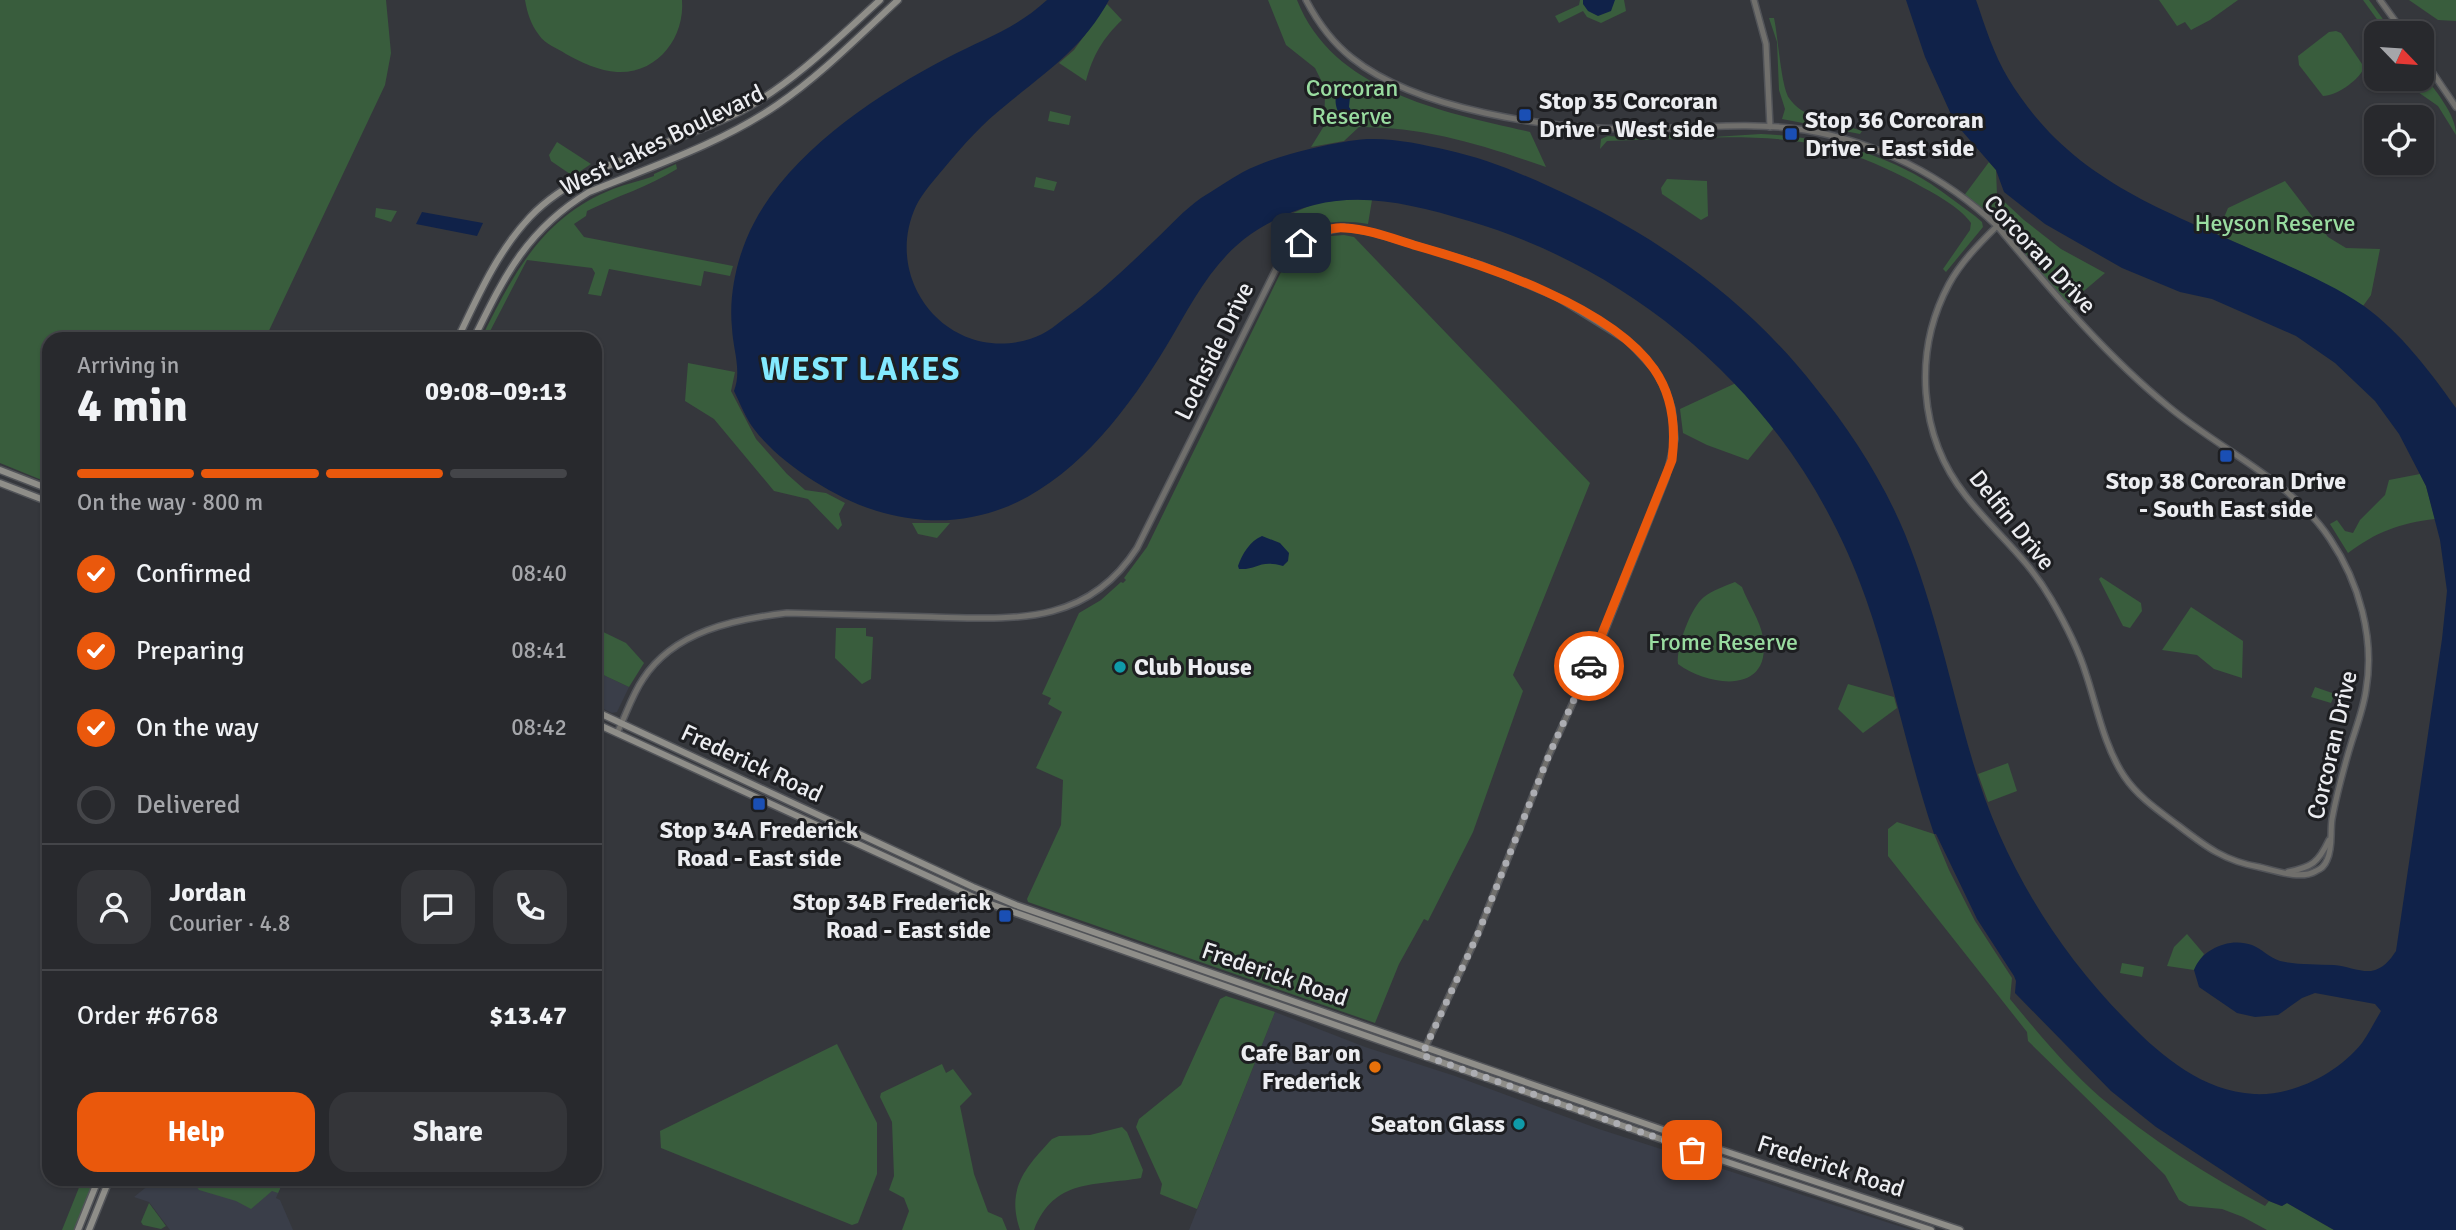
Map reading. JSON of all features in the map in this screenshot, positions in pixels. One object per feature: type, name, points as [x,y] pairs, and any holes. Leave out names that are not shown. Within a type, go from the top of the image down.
[{"type":"main road","points":[[867,11],[871,0]]},
{"type":"main road","name":"West Lakes Boulevard","points":[[461,332],[504,249],[531,216],[548,201],[571,184],[600,170],[744,109],[788,81],[880,0]]},
{"type":"main road","name":"West Lakes Boulevard","points":[[477,332],[517,258],[547,222],[569,204],[589,192],[721,137],[752,120],[779,103],[833,60],[895,1]]},
{"type":"main road","points":[[0,470],[42,486]]},
{"type":"main road","points":[[0,483],[42,499]]},
{"type":"main road","name":"Frederick Road","points":[[602,714],[993,895],[1715,1148],[1960,1230]]},
{"type":"main road","name":"Frederick Road","points":[[602,726],[982,901],[1931,1230]]},
{"type":"main road","points":[[78,1230],[96,1186]]},
{"type":"main road","points":[[89,1230],[107,1186]]},
{"type":"street","name":"Corcoran Drive","points":[[1306,0],[1333,40],[1350,57],[1384,79],[1449,103],[1524,120],[1592,129],[1770,127],[1839,138],[1887,154],[1945,185],[1997,226],[2065,307],[2116,359],[2187,421],[2297,500],[2334,544],[2361,603],[2367,635],[2369,669],[2362,710],[2338,789],[2329,840],[2318,860],[2310,866]]},
{"type":"street","points":[[1754,0],[1766,44],[1770,127]]},
{"type":"street","points":[[2380,0],[2395,21]]},
{"type":"street","points":[[2434,75],[2456,107]]},
{"type":"street","name":"Delfin Drive","points":[[1997,226],[1972,252],[1950,283],[1934,320],[1928,343],[1924,377],[1927,408],[1943,460],[1965,495],[2027,562],[2049,595],[2074,643],[2110,749],[2130,784],[2148,802],[2210,851],[2237,862],[2298,876],[2320,869]]},
{"type":"street","name":"Lochside Drive","points":[[617,733],[642,679],[655,663],[679,644],[708,629],[755,617],[787,613],[1022,618],[1062,610],[1090,596],[1118,573],[1138,548],[1276,267],[1289,253],[1316,234],[1344,227],[1371,232],[1481,265],[1586,313],[1639,351],[1655,370],[1666,391],[1674,425],[1674,443],[1667,478],[1601,640],[1549,755],[1477,936],[1422,1055]]},
{"type":"street","name":"Corcoran Drive","points":[[2320,869],[2327,861],[2331,849],[2329,840]]},
{"type":"street","name":"Delfin Drive","points":[[2288,872],[2310,866]]},
{"type":"shaded area","points":[[602,674],[629,687],[617,712],[612,713],[602,708]]},
{"type":"shaded area","points":[[1275,1012],[1365,1047],[1455,1076],[1599,1129],[1911,1230],[1189,1230]]},
{"type":"shaded area","points":[[148,1186],[281,1186],[276,1198],[280,1200],[293,1230],[170,1230],[149,1202],[134,1197]]},
{"type":"green space","points":[[0,0],[386,0],[391,53],[385,85],[268,332],[42,332],[42,480],[0,463]]},
{"type":"green space","points":[[525,0],[682,0],[682,14],[674,40],[656,60],[632,71],[617,72],[584,63],[544,41],[532,23]]},
{"type":"green space","name":"Corcoran Reserve","points":[[1268,0],[1297,0],[1314,31],[1336,57],[1364,77],[1395,93],[1462,116],[1530,132],[1546,167],[1499,151],[1408,130],[1359,127],[1344,141],[1311,147],[1324,126],[1325,96],[1321,80],[1315,68],[1286,45]]},
{"type":"green space","points":[[1580,0],[1624,0],[1626,11],[1601,23],[1587,17],[1583,11],[1559,23],[1555,16],[1579,5]]},
{"type":"green space","points":[[2159,0],[2238,0],[2191,30],[2185,22],[2177,26]]},
{"type":"green space","points":[[2363,0],[2369,0],[2384,21],[2378,21]]},
{"type":"green space","points":[[2409,0],[2456,0],[2456,21],[2438,20]]},
{"type":"green space","points":[[1107,4],[1122,20],[1100,47],[1086,81],[1059,63],[1074,50]]},
{"type":"green space","points":[[1769,18],[1774,18],[1784,83],[1791,101],[1811,115],[1862,131],[1860,134],[1782,119],[1785,109],[1779,90],[1777,42]]},
{"type":"green space","points":[[2329,32],[2341,33],[2362,64],[2363,70],[2346,87],[2323,96],[2299,65],[2298,56]]},
{"type":"green space","points":[[2434,89],[2448,110],[2456,135],[2438,106],[2418,92],[2434,91]]},
{"type":"green space","points":[[1050,111],[1071,116],[1069,125],[1048,121]]},
{"type":"green space","points":[[1761,134],[1827,142],[1892,163],[1937,188],[1975,216],[1982,222],[1983,227],[1946,272],[1943,269],[1970,230],[1971,223],[1960,211],[1937,196],[1895,173],[1853,155],[1806,142],[1749,138],[1607,141],[1600,149],[1601,139],[1608,136],[1637,138]]},
{"type":"green space","points":[[557,142],[591,164],[573,176],[551,161],[549,155]]},
{"type":"green space","points":[[1989,162],[1996,170],[1997,195],[2061,249],[2105,273],[2065,307],[1997,226],[1963,197]]},
{"type":"green space","points":[[676,164],[677,169],[587,211],[586,216],[574,224],[584,237],[733,266],[730,276],[704,271],[701,286],[609,269],[601,296],[588,294],[595,273],[592,268],[527,260],[490,332],[485,332],[518,270],[548,232],[588,201]]},
{"type":"green space","points":[[1036,177],[1057,182],[1054,191],[1034,187]]},
{"type":"green space","points":[[1667,179],[1707,181],[1708,216],[1701,220],[1662,194],[1661,188]]},
{"type":"green space","name":"Heyson Reserve","points":[[2285,181],[2328,237],[2346,248],[2380,249],[2371,295],[2363,306],[2314,278],[2217,234],[2228,208]]},
{"type":"green space","points":[[1350,199],[1372,200],[1368,224],[1326,223],[1307,230],[1289,242],[1277,220],[1316,203]]},
{"type":"green space","points":[[376,208],[397,211],[391,222],[375,217]]},
{"type":"green space","points":[[1331,236],[1354,237],[1590,483],[1513,675],[1523,691],[1473,832],[1428,921],[1424,919],[1399,964],[1375,1023],[1028,902],[1027,899],[1061,825],[1063,780],[1036,768],[1062,712],[1048,704],[1051,698],[1042,694],[1079,613],[1123,583],[1147,547],[1280,274],[1292,255]]},
{"type":"green space","points":[[688,363],[735,372],[731,391],[756,439],[805,490],[826,493],[845,503],[839,514],[842,525],[838,530],[808,499],[774,491],[714,419],[685,401]]},
{"type":"green space","points":[[1736,383],[1774,428],[1748,460],[1683,433],[1680,409]]},
{"type":"green space","points":[[2420,474],[2435,519],[2389,530],[2368,539],[2348,553],[2330,524],[2337,520],[2345,531],[2353,533],[2360,520],[2385,495],[2389,480]]},
{"type":"green space","points":[[912,523],[950,523],[937,538],[918,534]]},
{"type":"green space","points":[[2101,577],[2141,603],[2142,611],[2130,628],[2123,626],[2099,579]]},
{"type":"green space","name":"Frome Reserve","points":[[1735,582],[1742,587],[1760,626],[1763,656],[1758,669],[1748,677],[1736,681],[1706,678],[1678,664],[1682,638],[1699,602],[1711,592]]},
{"type":"green space","points":[[2191,607],[2243,641],[2242,678],[2214,669],[2197,655],[2162,650]]},
{"type":"green space","points":[[836,628],[866,628],[866,636],[873,637],[871,679],[862,684],[835,658]]},
{"type":"green space","points":[[602,631],[626,643],[644,663],[629,687],[602,674]]},
{"type":"green space","points":[[1848,684],[1894,697],[1897,708],[1863,733],[1838,709]]},
{"type":"green space","points":[[2315,687],[2335,694],[2331,703],[2311,697]]},
{"type":"green space","points":[[2008,763],[2017,791],[1988,802],[1978,774]]},
{"type":"green space","points":[[1897,822],[1934,834],[1975,921],[2012,978],[2010,999],[2088,1086],[2139,1128],[2222,1182],[2265,1206],[2269,1201],[2281,1206],[2287,1203],[2334,1230],[2267,1230],[2222,1209],[2189,1206],[2179,1200],[2165,1175],[2028,1041],[2027,1032],[1888,856],[1888,829]]},
{"type":"green space","points":[[2187,934],[2204,954],[2194,970],[2167,966],[2174,947]]},
{"type":"green space","points":[[2122,963],[2144,967],[2142,977],[2120,973]]},
{"type":"green space","points":[[1226,996],[1275,1012],[1197,1209],[1160,1194],[1162,1184],[1136,1127],[1139,1119],[1181,1085],[1220,999]]},
{"type":"green space","points":[[837,1044],[877,1123],[877,1174],[858,1223],[852,1225],[661,1148],[660,1131]]},
{"type":"green space","points":[[942,1064],[946,1073],[953,1069],[972,1094],[960,1106],[974,1174],[988,1212],[1002,1218],[1007,1230],[902,1230],[909,1211],[904,1198],[889,1190],[894,1176],[892,1122],[880,1097],[881,1093]]},
{"type":"green space","points":[[1122,1127],[1127,1132],[1143,1170],[1141,1178],[1092,1184],[1065,1193],[1042,1213],[1034,1230],[1020,1230],[1015,1203],[1017,1191],[1026,1170],[1052,1139],[1059,1136],[1090,1135]]},
{"type":"green space","points":[[80,1186],[92,1186],[74,1230],[62,1230]]},
{"type":"green space","points":[[196,1186],[281,1186],[278,1193],[272,1191],[251,1209],[236,1201],[199,1190]]},
{"type":"green space","points":[[149,1203],[166,1226],[161,1229],[143,1225],[141,1222]]},
{"type":"water","name":"WEST LAKES","points":[[1047,0],[1109,0],[1076,45],[982,126],[952,158],[916,206],[908,235],[908,262],[916,288],[930,310],[950,328],[974,339],[1001,344],[1036,337],[1083,305],[1183,213],[1232,178],[1281,157],[1361,139],[1411,142],[1496,164],[1574,198],[1642,235],[1705,279],[1763,329],[1828,404],[1876,476],[1896,514],[1916,562],[1972,759],[1998,832],[2015,867],[2054,933],[2102,994],[2155,1048],[2201,1079],[2235,1091],[2269,1094],[2313,1081],[2352,1054],[2362,1043],[2381,1011],[2375,1004],[2315,993],[2302,998],[2278,1015],[2255,1017],[2237,1013],[2199,987],[2194,970],[2210,950],[2235,942],[2252,945],[2280,961],[2334,965],[2367,971],[2383,966],[2396,951],[2447,591],[2440,540],[2426,486],[2399,434],[2375,401],[2335,363],[2296,336],[2212,299],[2180,292],[2122,268],[2045,224],[2004,192],[1996,170],[1955,123],[1925,57],[1906,0],[1976,0],[1994,50],[2008,78],[2032,113],[2059,142],[2088,166],[2152,204],[2326,284],[2364,306],[2390,328],[2414,353],[2456,408],[2456,1230],[2334,1230],[2287,1203],[2282,1206],[2269,1201],[2156,1127],[2111,1091],[2015,993],[2014,976],[1977,919],[1934,834],[1866,599],[1838,532],[1803,470],[1761,413],[1713,362],[1659,317],[1600,278],[1537,246],[1469,221],[1384,201],[1332,202],[1279,218],[1237,245],[1214,270],[1143,383],[1116,419],[1086,452],[1053,480],[1017,502],[977,516],[932,520],[867,508],[831,491],[780,456],[751,425],[734,391],[737,375],[731,306],[734,283],[742,250],[761,211],[780,183],[804,158],[859,112],[918,74],[1011,26]]},
{"type":"water","points":[[1583,0],[1615,0],[1611,11],[1598,16],[1588,11]]},
{"type":"water","points":[[1338,91],[1343,91],[1350,97],[1349,107],[1355,116],[1352,122],[1347,123],[1339,113],[1336,104]]},
{"type":"water","points":[[422,212],[483,223],[477,236],[416,224]]},
{"type":"water","points":[[1262,536],[1280,543],[1289,553],[1288,561],[1283,566],[1264,564],[1239,569],[1247,548]]},
{"type":"way so far","points":[[1589,666],[1559,730],[1477,936],[1422,1055],[1692,1150]]},
{"type":"place","name":"Stop 35 Corcoran Drive - West side","points":[[1525,115]]},
{"type":"place","name":"Stop 36 Corcoran Drive - East side","points":[[1791,134]]},
{"type":"place","name":"Stop 38 Corcoran Drive - South East side","points":[[2226,456]]},
{"type":"place","name":"Club House","points":[[1120,667]]},
{"type":"place","name":"Stop 34A Frederick Road - East side","points":[[759,804]]},
{"type":"place","name":"Stop 34B Frederick Road - East side","points":[[1005,916]]},
{"type":"place","name":"Cafe Bar on Frederick","points":[[1375,1067]]},
{"type":"place","name":"Seaton Glass","points":[[1519,1124]]},
{"type":"district","name":"WEST LAKES","points":[[861,369]]},
{"type":"route","points":[[1301,243],[1325,230],[1344,227],[1371,232],[1481,265],[1557,297],[1586,313],[1628,341],[1655,370],[1672,409],[1675,439],[1672,460],[1589,666]]}]
